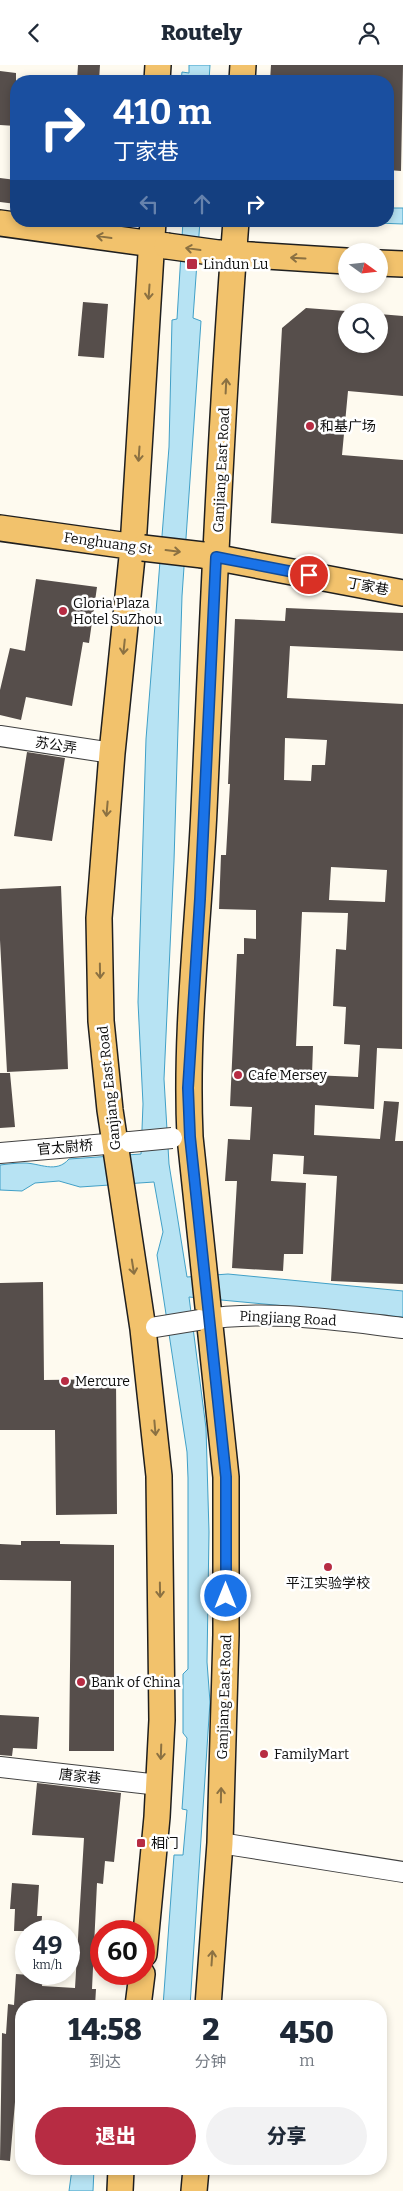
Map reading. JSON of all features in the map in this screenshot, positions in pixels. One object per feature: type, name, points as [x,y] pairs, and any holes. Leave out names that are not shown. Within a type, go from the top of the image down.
[{"type":"main road","points":[[45,227],[157,237],[226,253],[338,260]]},
{"type":"main road","name":"Ganjiang East Road","points":[[208,2000],[220,1843],[226,1635],[226,1477],[206,1315],[205,1269],[181,1138],[188,1078],[200,899],[209,556],[226,253],[234,227]]},
{"type":"main road","name":"Ganjiang East Road","points":[[147,1920],[159,1785],[162,1704],[159,1476],[150,1328],[123,1201],[120,1146],[101,1021],[99,918],[112,753],[138,547],[157,237]]},
{"type":"main road","points":[[388,263],[403,264]]},
{"type":"main road","name":"Fenghuang St","points":[[0,528],[209,556]]},
{"type":"main road","name":"丁家巷","points":[[209,556],[403,593]]},
{"type":"main road","points":[[139,2000],[141,1985]]},
{"type":"main road","points":[[120,2175],[120,2191]]},
{"type":"main road","points":[[194,2191],[195,2175]]},
{"type":"street","name":"苏公弄","points":[[0,736],[112,753]]},
{"type":"street","name":"官太尉桥","points":[[0,1153],[120,1146],[181,1138]]},
{"type":"street","name":"Pingjiang Road","points":[[150,1328],[206,1315],[247,1314],[312,1317],[403,1328]]},
{"type":"street","name":"唐家巷","points":[[0,1767],[159,1785]]},
{"type":"street","points":[[220,1843],[403,1873]]},
{"type":"water","points":[[189,65],[210,65],[209,75],[182,75],[182,72],[189,73]]},
{"type":"water","points":[[394,208],[403,208],[403,224],[394,224]]},
{"type":"water","points":[[183,227],[200,227],[193,318],[201,321],[182,596],[174,861],[164,1079],[169,1164],[187,1277],[228,1274],[403,1291],[403,1317],[189,1297],[206,1428],[209,1532],[207,1662],[210,1702],[190,2000],[163,2000],[174,1855],[183,1855],[187,1810],[182,1809],[187,1738],[183,1733],[183,1674],[188,1669],[188,1478],[187,1452],[157,1255],[163,1232],[154,1182],[80,1187],[59,1181],[35,1183],[22,1191],[0,1190],[0,1165],[30,1163],[53,1167],[59,1166],[69,1159],[141,1154],[143,1104],[138,1002],[146,739],[169,447],[172,320],[177,319]]},
{"type":"water","points":[[71,2175],[94,2175],[93,2191],[69,2191]]},
{"type":"building","points":[[78,65],[100,65],[99,75],[77,75]]},
{"type":"building","points":[[271,65],[403,65],[401,171],[394,170],[394,75],[270,75]]},
{"type":"building","points":[[0,71],[16,73],[16,75],[10,75],[10,126],[0,125]]},
{"type":"building","points":[[0,178],[10,179],[10,203],[0,202]]},
{"type":"building","points":[[83,302],[108,304],[104,358],[78,356]]},
{"type":"building","name":"和基广场","points":[[306,308],[338,310],[338,353],[388,353],[388,315],[403,316],[403,396],[348,391],[342,455],[403,460],[403,534],[271,523],[282,328]]},
{"type":"building","points":[[36,579],[97,587],[89,643],[83,642],[72,706],[26,697],[21,720],[0,715],[0,690],[10,648],[25,651]]},
{"type":"building","points":[[286,608],[403,613],[403,651],[290,646],[287,698],[403,704],[402,1049],[377,1048],[374,1109],[315,1105],[314,1135],[380,1139],[384,1101],[399,1102],[395,1141],[403,1141],[403,1284],[331,1281],[337,1176],[303,1174],[304,1156],[273,1154],[271,1181],[306,1183],[303,1254],[284,1254],[283,1271],[232,1268],[237,1181],[225,1181],[228,1139],[250,1140],[252,1107],[230,1106],[237,954],[244,954],[244,938],[256,939],[256,910],[219,909],[221,855],[226,855],[230,784],[228,784],[235,619],[285,621]],"holes":[[[285,738],[327,740],[325,765],[312,765],[311,781],[284,780]],[[331,867],[387,870],[385,902],[329,900]],[[302,912],[348,913],[346,950],[336,949],[333,1006],[346,1007],[344,1044],[360,1045],[358,1077],[312,1075],[313,1046],[296,1046]]]},
{"type":"building","points":[[27,752],[65,758],[52,841],[14,836]]},
{"type":"building","points":[[61,886],[68,1069],[7,1072],[0,940],[0,889]]},
{"type":"building","points":[[0,1073],[10,1073],[15,1127],[0,1128]]},
{"type":"building","points":[[43,1282],[44,1380],[116,1379],[117,1514],[56,1515],[55,1430],[0,1430],[0,1283]]},
{"type":"building","points":[[21,1541],[60,1541],[60,1544],[114,1545],[114,1751],[69,1751],[71,1581],[0,1580],[0,1544],[21,1545]]},
{"type":"building","points":[[0,1715],[39,1717],[37,1749],[13,1748],[12,1756],[0,1755]]},
{"type":"building","points":[[37,1783],[121,1793],[114,1862],[105,1861],[103,1884],[97,1883],[95,1920],[90,1920],[90,1985],[92,1985],[92,1989],[96,1989],[95,2000],[15,2000],[15,2102],[10,2161],[0,2160],[2,2033],[6,2034],[8,2004],[14,2005],[15,1985],[75,1988],[75,1985],[80,1985],[79,1920],[84,1838],[32,1835]]},
{"type":"building","points":[[12,1883],[39,1885],[37,1916],[42,1916],[42,1920],[15,1920],[14,1931],[15,1909],[10,1909]]},
{"type":"place","name":"Lindun Lu","points":[[192,264]]},
{"type":"place","name":"和基广场","points":[[310,426]]},
{"type":"place","name":"Gloria Plaza Hotel SuZhou","points":[[63,611]]},
{"type":"place","name":"Cafe Mersey","points":[[238,1075]]},
{"type":"place","name":"Mercure","points":[[65,1381]]},
{"type":"place","name":"平江实验学校","points":[[328,1567]]},
{"type":"place","name":"Bank of China","points":[[81,1682]]},
{"type":"place","name":"FamilyMart","points":[[264,1754]]},
{"type":"place","name":"相门","points":[[141,1843]]},
{"type":"route","points":[[226,1596],[226,1477],[190,1137],[188,1088],[200,899],[216,557],[309,575]]}]
